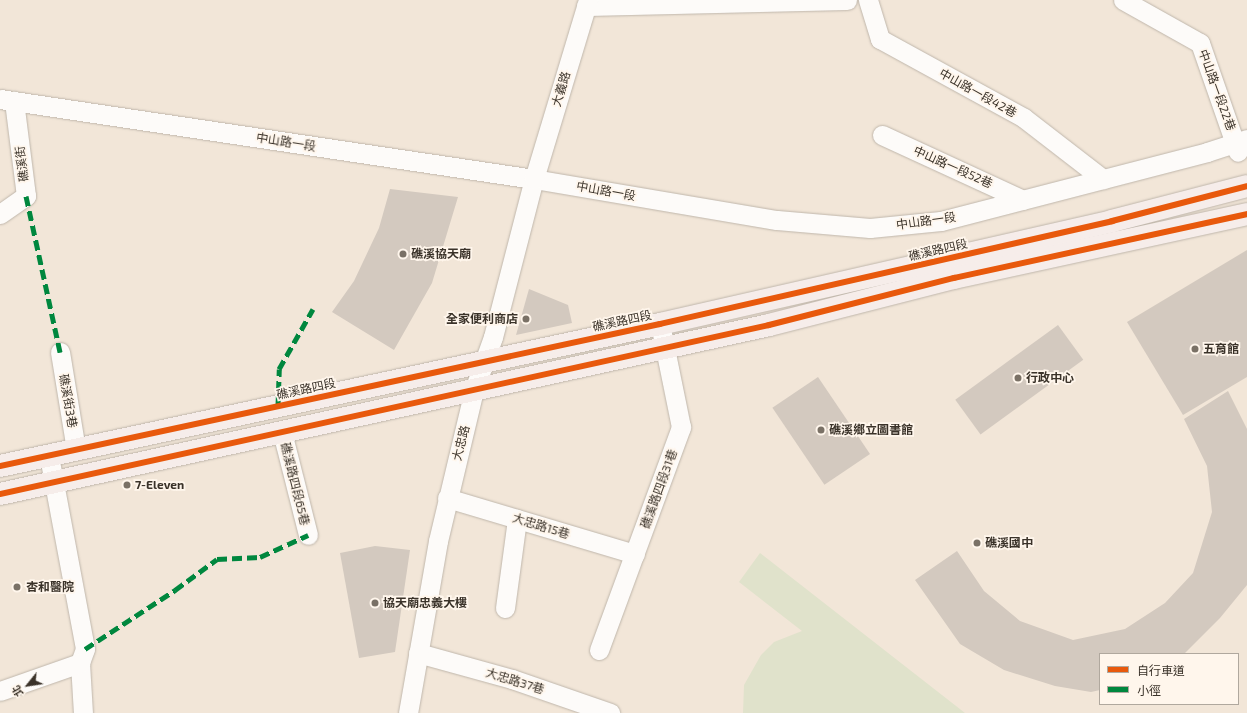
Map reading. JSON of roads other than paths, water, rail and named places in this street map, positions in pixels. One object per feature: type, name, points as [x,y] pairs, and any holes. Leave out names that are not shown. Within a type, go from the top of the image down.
[{"type":"main road","name":"礁溪路四段","points":[[0,466],[660,324],[1112,221],[1247,186]]},
{"type":"main road","points":[[0,494],[769,325],[954,278],[1247,214]]},
{"type":"street","points":[[587,3],[847,0]]},
{"type":"street","name":"中山路一段42巷","points":[[868,0],[880,39],[1024,118],[1103,179]]},
{"type":"street","name":"中山路一段22巷","points":[[1123,0],[1200,43],[1242,146]]},
{"type":"street","name":"大義路","points":[[534,179],[587,3]]},
{"type":"street","name":"中山路一段","points":[[7,100],[534,179],[776,220],[870,228],[941,221],[1207,152],[1242,146]]},
{"type":"street","name":"礁溪街","points":[[0,214],[26,196],[7,100]]},
{"type":"street","name":"中山路一段52巷","points":[[882,135],[1023,200]]},
{"type":"street","name":"大忠路","points":[[408,713],[447,498],[474,390],[493,338],[534,179]]},
{"type":"street","name":"礁溪路四段31巷","points":[[599,650],[681,427],[660,324]]},
{"type":"street","name":"礁溪街3巷","points":[[60,352],[76,450]]},
{"type":"street","name":"礁溪路四段65巷","points":[[282,432],[308,535]]},
{"type":"street","points":[[49,456],[85,649],[80,663],[82,707]]},
{"type":"street","name":"大忠路15巷","points":[[447,498],[635,554]]},
{"type":"street","points":[[505,608],[517,519]]},
{"type":"street","name":"大忠路37巷","points":[[418,653],[512,679],[610,713]]},
{"type":"street","points":[[0,691],[80,663]]},
{"type":"place","name":"礁溪協天廟","points":[[403,254]]},
{"type":"place","name":"全家便利商店","points":[[526,319]]},
{"type":"place","name":"五育館","points":[[1195,349]]},
{"type":"place","name":"行政中心","points":[[1018,378]]},
{"type":"place","name":"礁溪鄉立圖書館","points":[[821,430]]},
{"type":"place","name":"7-Eleven","points":[[127,485]]},
{"type":"place","name":"礁溪國中","points":[[977,543]]},
{"type":"place","name":"杏和醫院","points":[[17,587]]},
{"type":"place","name":"協天廟忠義大樓","points":[[375,603]]}]
